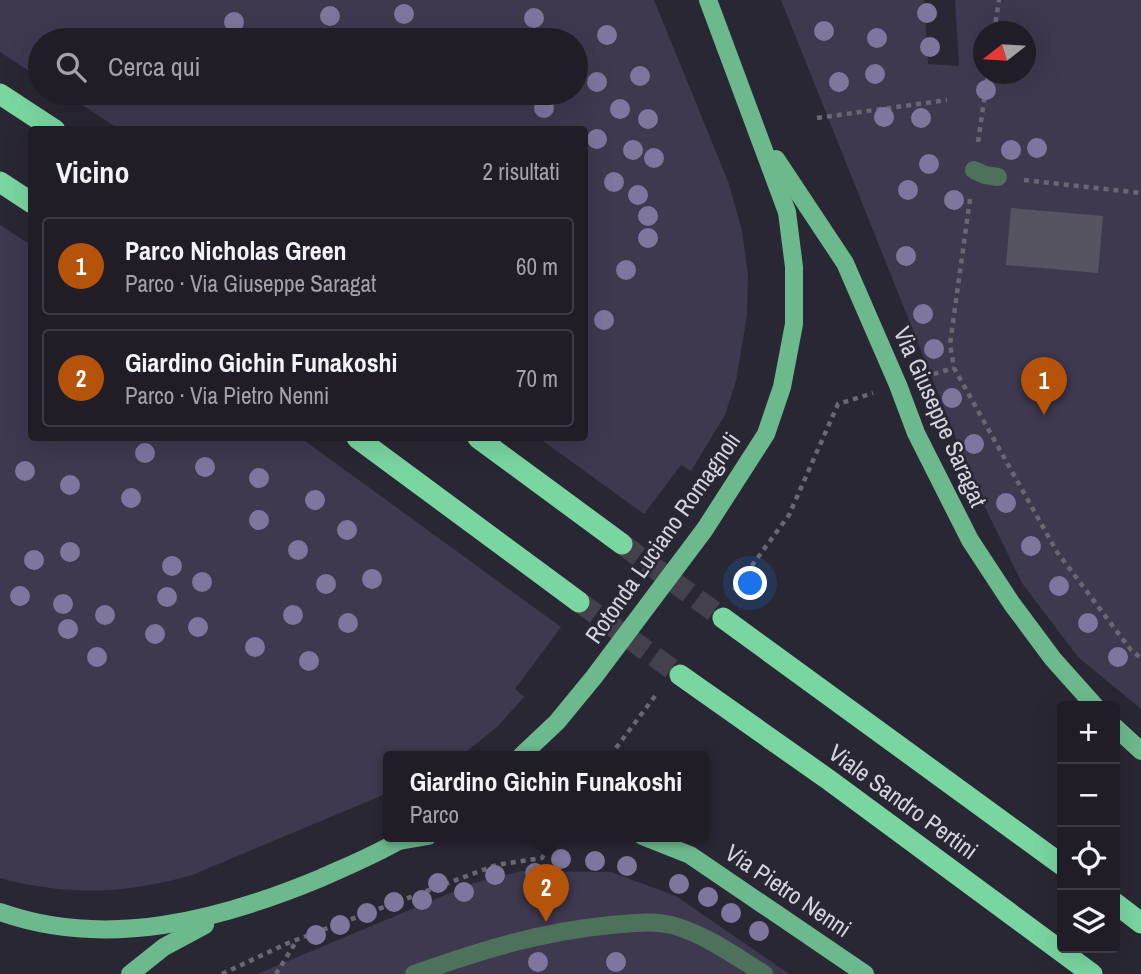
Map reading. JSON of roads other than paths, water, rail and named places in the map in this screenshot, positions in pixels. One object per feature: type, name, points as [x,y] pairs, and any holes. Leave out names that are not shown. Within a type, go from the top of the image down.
[{"type":"highway","points":[[0,94],[49,126]]},
{"type":"highway","points":[[0,181],[28,200]]},
{"type":"highway","points":[[361,441],[579,603]]},
{"type":"highway","points":[[482,441],[622,544]]},
{"type":"highway","name":"Viale Sandro Pertini","points":[[723,618],[1057,861]]},
{"type":"highway","name":"Viale Sandro Pertini","points":[[680,675],[829,780],[1092,974]]},
{"type":"highway","points":[[1120,907],[1141,923]]},
{"type":"main road","name":"Rotonda Luciano Romagnoli","points":[[527,751],[557,722],[643,614],[705,529],[766,434],[782,387],[794,324],[794,267],[787,212],[708,0]]},
{"type":"main road","name":"Via Giuseppe Saragat","points":[[760,136],[845,263],[916,433],[970,540],[1012,604],[1053,659],[1091,701]]},
{"type":"main road","points":[[1120,732],[1141,751]]},
{"type":"main road","points":[[130,974],[164,947],[191,931],[351,865],[397,842]]},
{"type":"main road","name":"Via Pietro Nenni","points":[[657,842],[690,855],[865,974]]},
{"type":"main road","points":[[0,912],[55,926],[140,929],[240,909]]},
{"type":"lane","points":[[974,170],[999,177]]},
{"type":"lane","points":[[414,974],[487,948],[555,932],[642,922],[672,925],[709,939],[764,974]]},
{"type":"tunnel","points":[[622,544],[723,618]]},
{"type":"tunnel","points":[[579,602],[680,675]]},
{"type":"place","name":"Parco Nicholas Green","points":[[1044,415]]},
{"type":"place","name":"Giardino Gichin Funakoshi","points":[[546,922]]}]
